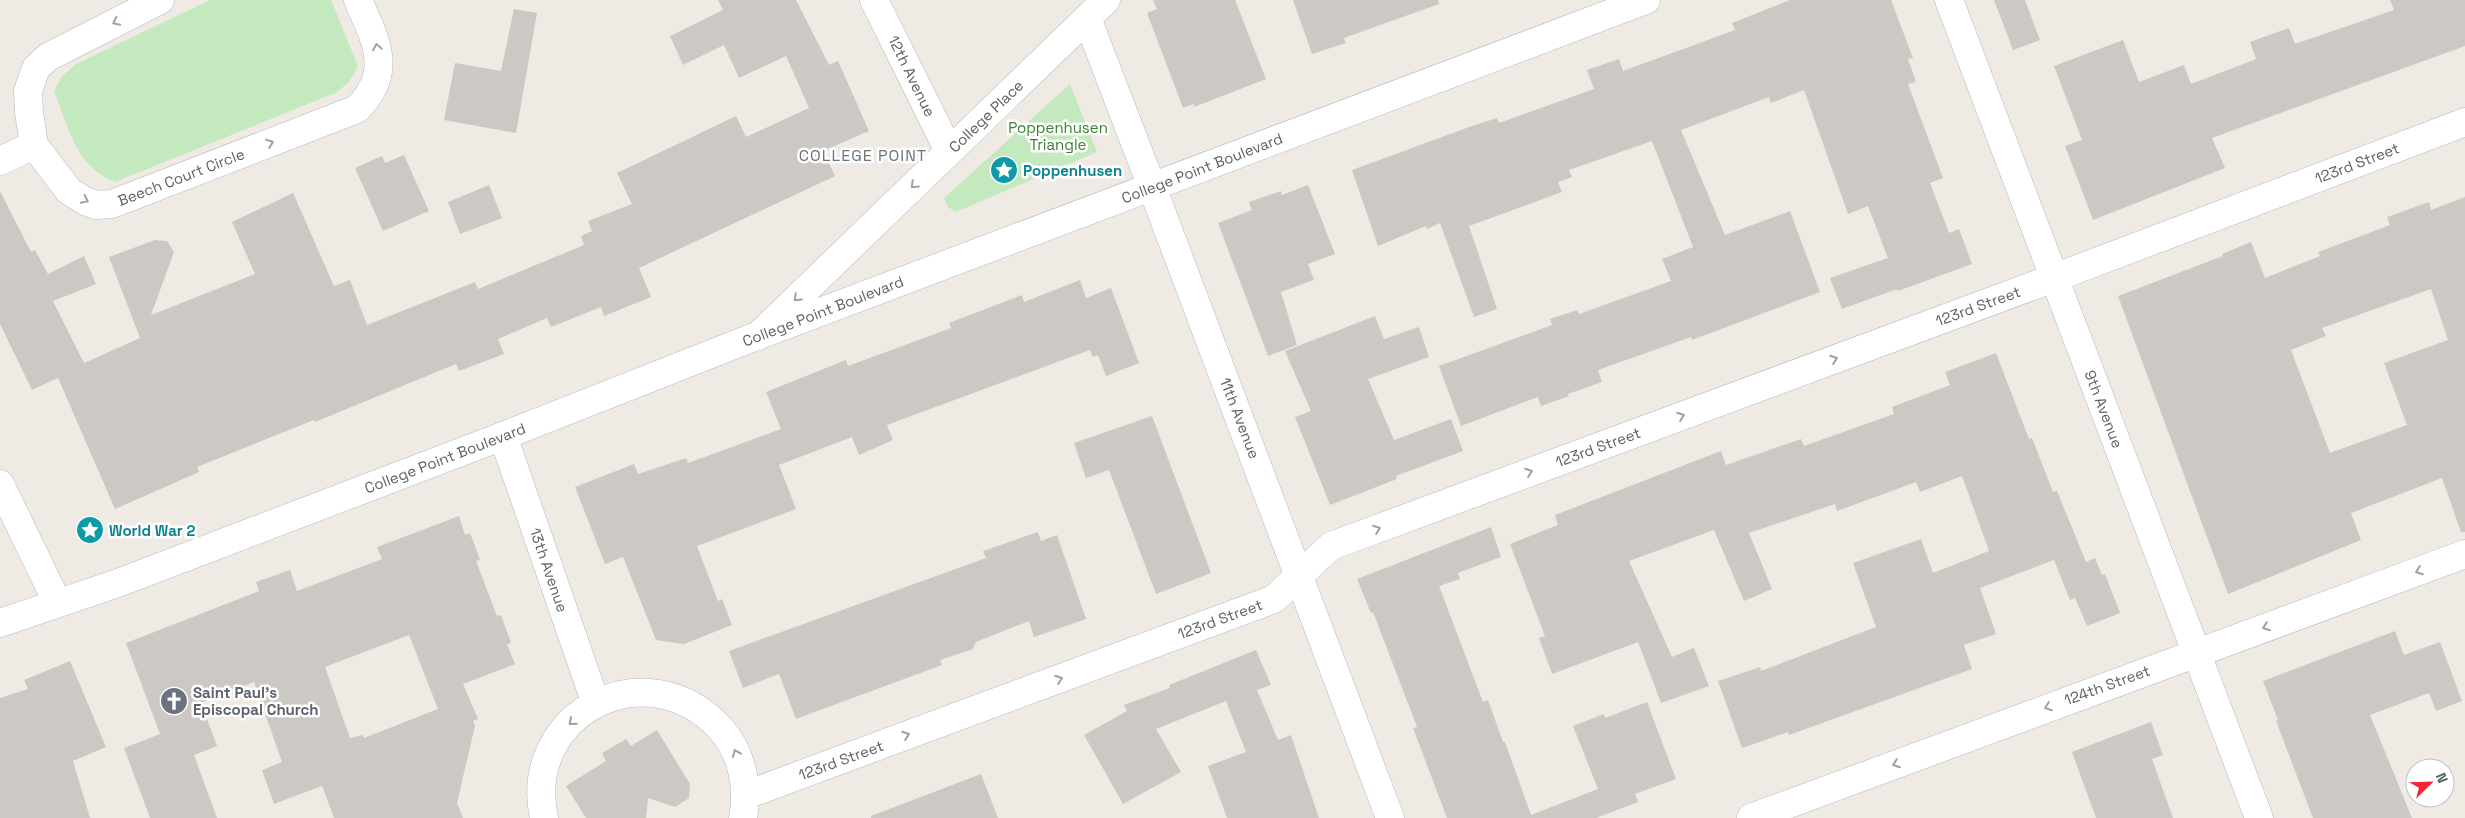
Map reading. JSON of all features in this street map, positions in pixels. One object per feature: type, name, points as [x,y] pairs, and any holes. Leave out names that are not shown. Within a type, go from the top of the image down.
[{"type":"street","name":"Beech Court Circle","points":[[160,0],[62,48],[48,57],[36,68],[28,91],[28,112],[34,145],[69,191],[85,201],[96,205],[112,204],[357,109],[369,97],[379,76],[378,45],[358,0]]},
{"type":"street","name":"12th Avenue","points":[[874,0],[949,151]]},
{"type":"street","name":"College Point Boulevard","points":[[0,622],[118,582],[503,436],[758,336],[1646,0]]},
{"type":"street","name":"9th Avenue","points":[[1949,0],[2259,818]]},
{"type":"street","name":"College Place","points":[[758,336],[1096,9]]},
{"type":"street","name":"11th Avenue","points":[[1096,9],[1152,187],[1300,575],[1390,818]]},
{"type":"street","name":"123rd Street","points":[[744,806],[1274,599],[1331,546],[2054,278],[2465,122]]},
{"type":"street","points":[[0,161],[34,145]]},
{"type":"street","name":"13th Avenue","points":[[503,436],[596,704]]},
{"type":"street","points":[[0,484],[58,602]]},
{"type":"street","name":"124th Street","points":[[1750,818],[2465,554]]},
{"type":"street","points":[[544,818],[541,806],[541,783],[550,751],[566,727],[596,704],[620,694],[647,692],[676,698],[696,707],[708,716],[730,740],[740,762],[744,806]]},
{"type":"green space","points":[[210,0],[331,0],[358,66],[349,81],[335,93],[115,182],[102,175],[82,156],[69,132],[54,91],[62,76],[76,64]]},
{"type":"green space","name":"Poppenhusen Triangle","points":[[1070,84],[1097,152],[956,212],[948,207],[944,198]]},
{"type":"building","points":[[718,0],[796,0],[829,65],[838,61],[869,131],[823,151],[835,176],[639,268],[651,297],[604,316],[601,307],[551,327],[547,318],[498,339],[504,354],[459,371],[456,364],[315,422],[314,420],[197,467],[199,472],[115,509],[58,378],[32,390],[0,324],[0,191],[31,252],[35,250],[48,274],[84,256],[96,284],[53,301],[84,363],[140,338],[109,257],[155,240],[167,241],[174,252],[151,315],[255,274],[232,222],[293,193],[334,286],[350,280],[367,325],[475,282],[478,289],[584,245],[581,236],[592,231],[588,221],[632,204],[617,173],[736,116],[746,137],[809,108],[786,56],[739,78],[724,45],[683,65],[670,36],[723,10]]},
{"type":"building","points":[[1153,0],[1235,0],[1266,79],[1194,107],[1194,104],[1183,108],[1147,13],[1157,9]]},
{"type":"building","points":[[1293,0],[1438,0],[1439,4],[1344,38],[1346,43],[1312,54]]},
{"type":"building","points":[[1790,0],[1891,0],[1913,58],[1908,59],[1916,82],[1908,84],[1943,178],[1930,183],[1949,233],[1959,229],[1972,264],[1842,309],[1830,278],[1888,258],[1868,206],[1848,214],[1804,90],[1771,103],[1769,97],[1681,130],[1725,235],[1790,211],[1820,292],[1692,340],[1691,337],[1598,370],[1602,382],[1568,394],[1569,396],[1541,406],[1538,397],[1461,426],[1439,366],[1552,325],[1550,319],[1577,310],[1579,314],[1671,281],[1662,259],[1693,247],[1652,141],[1569,170],[1572,177],[1558,182],[1562,192],[1469,226],[1497,309],[1474,317],[1440,223],[1427,229],[1426,226],[1378,246],[1352,170],[1472,126],[1497,118],[1499,123],[1594,89],[1587,70],[1619,59],[1623,71],[1735,30],[1732,23]]},
{"type":"building","points":[[1994,0],[2025,0],[2040,40],[2013,50]]},
{"type":"building","points":[[2390,0],[2465,0],[2465,46],[2212,138],[2225,168],[2093,220],[2065,146],[2082,140],[2054,66],[2123,40],[2139,82],[2184,65],[2191,84],[2256,59],[2250,42],[2289,28],[2295,44],[2394,10]]},
{"type":"building","points":[[514,9],[537,13],[516,133],[444,120],[455,63],[501,71]]},
{"type":"building","points":[[404,155],[429,211],[383,231],[355,168],[382,156],[385,163]]},
{"type":"building","points":[[489,185],[502,218],[460,234],[448,202]]},
{"type":"building","points":[[1308,185],[1335,254],[1308,264],[1314,280],[1281,292],[1297,345],[1268,356],[1218,223],[1252,210],[1249,202],[1281,191],[1282,195]]},
{"type":"building","points":[[2465,197],[2465,532],[2461,532],[2442,478],[2351,513],[2361,540],[2228,594],[2118,296],[2223,256],[2222,254],[2251,242],[2265,278],[2320,256],[2318,252],[2390,225],[2387,217],[2429,202],[2431,210]],"holes":[[[2431,289],[2448,340],[2384,363],[2407,425],[2330,453],[2291,350],[2326,336],[2322,328]]]},
{"type":"building","points":[[1080,280],[1086,298],[1111,288],[1139,363],[1106,376],[1098,355],[1093,357],[1090,350],[887,425],[893,440],[859,455],[852,437],[779,465],[796,509],[697,546],[718,601],[722,599],[732,625],[684,644],[656,640],[623,557],[605,564],[575,487],[634,464],[638,474],[686,458],[688,463],[781,429],[766,392],[846,360],[848,366],[951,328],[949,323],[1022,295],[1024,302]]},
{"type":"building","points":[[1375,316],[1384,339],[1419,327],[1429,357],[1368,379],[1394,440],[1451,419],[1463,451],[1396,476],[1397,479],[1330,505],[1295,417],[1311,411],[1285,351]]},
{"type":"building","points":[[1996,353],[2029,439],[2032,438],[2053,492],[2057,491],[2086,562],[2095,558],[2102,575],[2105,574],[2120,613],[2087,626],[2075,598],[2070,600],[2054,560],[1980,588],[1996,634],[1964,645],[1972,669],[1789,735],[1788,732],[1742,748],[1718,681],[1760,667],[1761,671],[1876,627],[1853,563],[1921,539],[1933,573],[1989,551],[1962,476],[1920,492],[1916,482],[1837,511],[1835,504],[1749,533],[1772,589],[1744,601],[1714,530],[1629,561],[1672,657],[1694,648],[1709,686],[1661,703],[1638,642],[1552,674],[1539,638],[1545,636],[1510,544],[1558,525],[1555,515],[1721,451],[1726,465],[1801,439],[1804,446],[1894,414],[1892,407],[1950,385],[1945,372]]},
{"type":"building","points":[[1152,416],[1211,573],[1156,594],[1109,470],[1086,478],[1074,443]]},
{"type":"building","points":[[459,516],[465,535],[470,533],[480,560],[476,561],[497,616],[501,615],[511,643],[507,644],[515,664],[463,684],[478,719],[473,721],[475,726],[457,803],[463,818],[334,818],[322,786],[274,804],[262,770],[282,762],[254,682],[201,703],[217,746],[194,755],[217,818],[150,818],[124,748],[160,734],[126,643],[259,591],[256,582],[290,570],[297,591],[382,559],[377,547]],"holes":[[[409,635],[438,709],[364,738],[363,735],[350,738],[325,667]]]},
{"type":"building","points":[[1491,527],[1501,557],[1458,573],[1460,579],[1439,586],[1483,702],[1488,700],[1503,742],[1505,742],[1531,815],[1598,789],[1573,726],[1604,714],[1605,718],[1647,702],[1676,779],[1635,794],[1638,802],[1596,818],[1447,818],[1413,728],[1417,727],[1373,612],[1371,613],[1357,579]]},
{"type":"building","points":[[1038,532],[1041,541],[1057,535],[1086,619],[1034,637],[1029,621],[976,642],[973,649],[940,660],[942,665],[796,719],[779,674],[743,688],[729,651],[986,558],[983,551]]},
{"type":"building","points":[[2395,631],[2404,655],[2440,642],[2462,701],[2436,711],[2429,693],[2370,715],[2405,801],[2405,808],[2408,808],[2412,818],[2313,818],[2276,721],[2278,720],[2263,681]]},
{"type":"building","points":[[1256,650],[1271,685],[1257,690],[1278,740],[1291,735],[1319,818],[1227,818],[1208,766],[1246,752],[1226,701],[1156,729],[1181,772],[1123,804],[1084,735],[1127,711],[1124,705],[1170,688],[1169,685]]},
{"type":"building","points":[[70,661],[106,747],[73,761],[90,818],[0,818],[0,698],[28,689],[24,680]]},
{"type":"building","points":[[2151,722],[2163,755],[2152,759],[2173,818],[2096,818],[2072,752]]},
{"type":"building","points":[[657,730],[690,784],[689,798],[675,807],[648,798],[646,818],[586,818],[566,786],[606,761],[602,753],[626,739],[631,746]]},
{"type":"building","points":[[981,774],[998,818],[871,818],[871,816]]},
{"type":"place","name":"Poppenhusen","points":[[1004,170]]},
{"type":"place","name":"World War 2","points":[[90,530]]},
{"type":"place","name":"Saint Paul's Episcopal Church","points":[[174,701]]},
{"type":"district","name":"COLLEGE POINT","points":[[863,155]]}]
